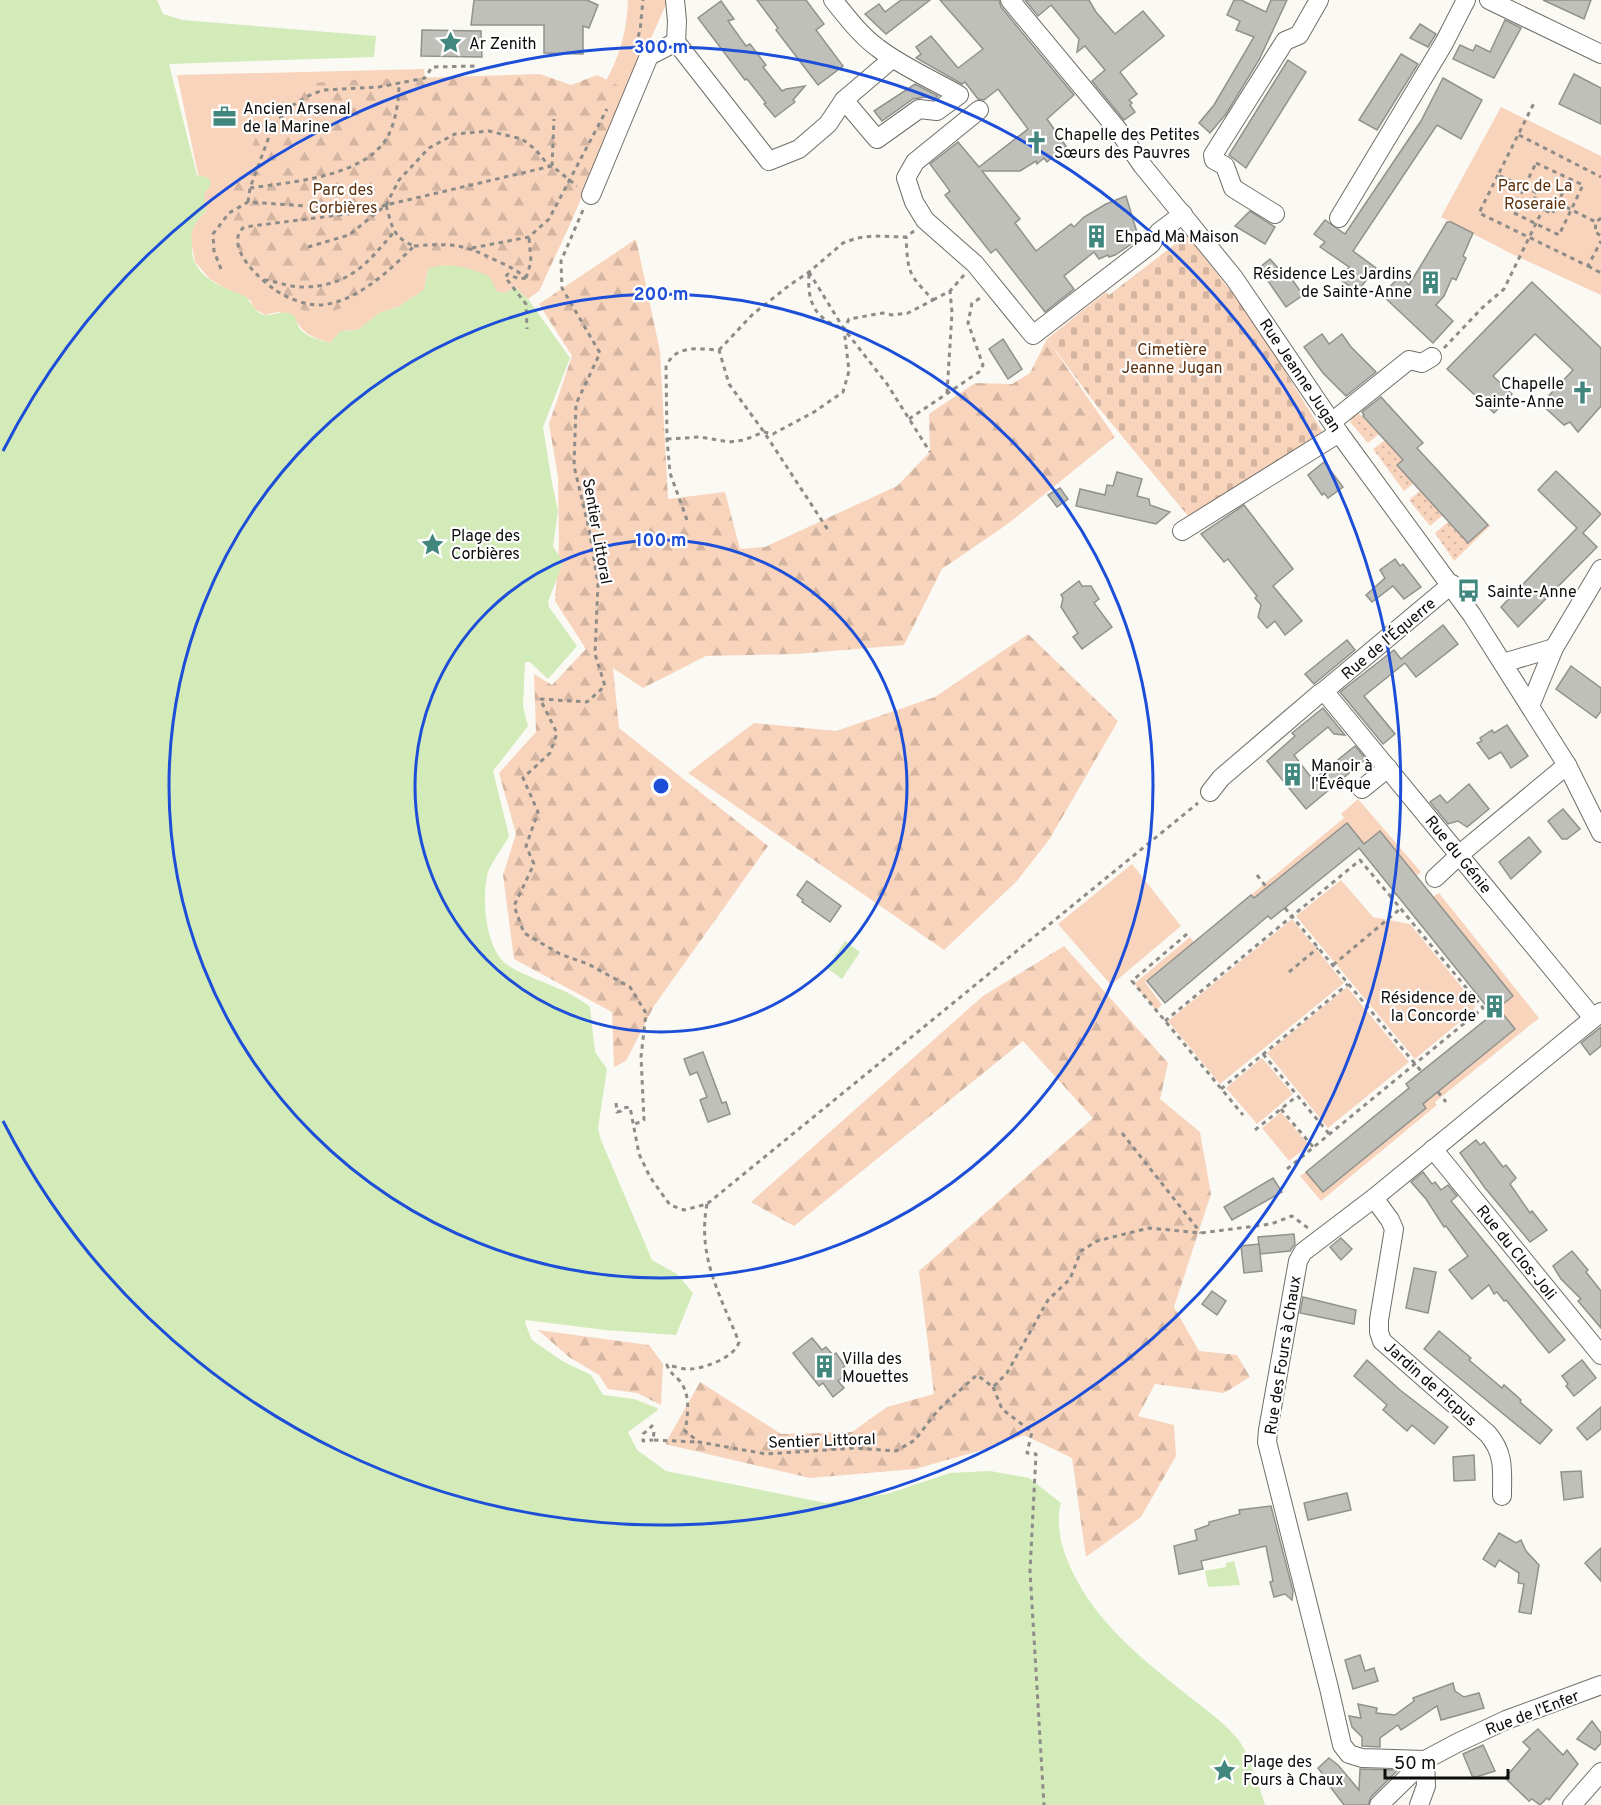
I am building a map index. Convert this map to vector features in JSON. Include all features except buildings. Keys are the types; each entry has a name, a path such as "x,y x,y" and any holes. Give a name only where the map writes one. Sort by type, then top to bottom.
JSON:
{"street":[{"path":"675,0 676,42 769,161 800,149 828,123 844,100 892,58"},
{"path":"833,0 852,24 876,47 959,95 937,111 919,109 877,139 844,100"},
{"name":"Rue Jeanne Jugan","path":"1010,0 1118,130 1142,165 1234,278 1336,427 1452,584 1567,765 1601,833"},
{"path":"1275,214 1233,188 1225,166 1214,160 1213,155 1285,41 1299,35 1319,0"},
{"path":"1339,218 1444,43 1466,0"},
{"path":"1489,0 1601,54"},
{"path":"591,195 649,56 676,42"},
{"path":"979,110 915,162 906,178 914,202 925,220 975,264 1033,335 1151,244 1159,232 1183,214"},
{"path":"1182,531 1336,427 1409,360 1422,363 1432,357"},
{"path":"1530,705 1554,648 1601,569"},
{"name":"Rue de l'Équerre","path":"1210,792 1221,778 1452,584"},
{"path":"1503,663 1554,648"},
{"name":"Rue du Génie","path":"1324,691 1597,1015"},
{"path":"1435,878 1567,765"},
{"path":"1362,789 1388,768"},
{"name":"Rue des Fours à Chaux","path":"1425,1760 1362,1758 1349,1754 1342,1745 1270,1456 1268,1430 1298,1261 1303,1252 1374,1198 1597,1015"},
{"name":"Rue du Clos-Joli","path":"1433,1149 1601,1355"},
{"name":"Jardin de Picpus","path":"1374,1198 1394,1229 1379,1320 1382,1341 1497,1444 1502,1457 1502,1496"},
{"name":"Rue de l'Enfer","path":"1379,1805 1425,1760 1506,1720 1601,1685"},
{"path":"1419,1805 1426,1786 1425,1760"},
{"path":"1572,1805 1601,1772"}],"path":[{"path":"633,51 640,31 643,0"},
{"path":"248,202 250,188 273,126 290,107 308,96 322,90 379,87 425,78 432,67 478,66"},
{"path":"250,188 306,180 339,171 368,158 388,136 399,100 399,82"},
{"path":"472,248 530,237 549,219 611,101"},
{"path":"1535,102 1479,213 1601,273"},
{"path":"551,167 554,119"},
{"path":"308,247 349,235 387,205 399,180 429,148 455,134 489,131 522,139 535,149 551,167 591,195"},
{"path":"1519,135 1601,177"},
{"path":"1536,162 1583,185 1571,209 1559,235 1512,213 1536,162"},
{"path":"414,246 378,281 334,302 321,305 307,304 276,291 252,271 240,250 238,237 244,227 358,212 551,167"},
{"path":"1498,175 1538,193"},
{"path":"1542,182 1563,192 1558,203 1552,214 1532,204 1542,182"},
{"name":"Sentier Littoral","path":"591,195 561,261 562,288 600,353 576,404 574,466 589,529 598,584 595,654 605,686 587,702 540,699 556,733 550,753 523,778 538,812 526,846 534,864 514,906 524,933 560,954 588,964 630,987 646,1013 641,1057 644,1120 633,1125"},
{"path":"221,270 214,251 213,234 229,213 248,202 350,209 358,212"},
{"path":"1558,203 1596,222"},
{"path":"387,205 394,232 403,242 414,246 452,244 472,248 516,269 526,278"},
{"path":"1432,357 1435,357 1482,308 1504,289 1543,209"},
{"path":"1601,218 1596,222 1595,232 1601,236"},
{"path":"687,520 670,473 666,368 670,358 678,352 690,349 719,350 753,314 843,243 856,238 873,236 906,237 921,227 925,220"},
{"path":"263,280 299,287 337,283 369,261 394,232"},
{"path":"526,278 531,262 530,237"},
{"path":"906,237 907,263 911,276 933,300"},
{"path":"1588,266 1601,241"},
{"path":"667,439 700,437 729,442 744,440 764,432 773,434 814,412 843,392 849,371 844,328 849,319 883,313 892,315 908,313 950,291 975,264"},
{"path":"809,272 844,328 887,384 930,452"},
{"path":"809,272 808,291 819,315 828,323 844,328"},
{"path":"526,278 519,279 508,274 505,277 526,304 527,329"},
{"path":"909,419 979,372 983,365 968,323 972,303 996,289"},
{"path":"947,393 952,313 950,291"},
{"path":"719,350 729,384 764,432 830,533"},
{"path":"616,1103 617,1112 630,1107 639,1154 650,1177 670,1205 684,1210 707,1204 1210,792"},
{"path":"1165,1021 1360,860 1483,1008 1287,1169"},
{"path":"1257,875 1268,888"},
{"path":"1391,897 1396,894"},
{"path":"1285,908 1421,1071"},
{"path":"1333,965 1400,909"},
{"path":"1405,914 1408,909"},
{"path":"1187,934 1132,981 1243,1115"},
{"path":"1289,972 1318,948"},
{"path":"1221,1089 1348,984"},
{"path":"1263,1054 1330,1135"},
{"path":"1438,1092 1446,1102"},
{"path":"1255,1130 1297,1096"},
{"path":"1281,1109 1314,1148"},
{"path":"1122,1133 1201,1233"},
{"path":"699,1442 685,1431 688,1416 687,1394 667,1365 691,1369 711,1363 733,1353 739,1342 706,1256 703,1225 707,1204"},
{"path":"1044,1805 1030,1571 1036,1454 1027,1453 1032,1432 1002,1409 993,1387 1007,1373 1048,1300 1070,1279 1081,1251 1097,1241 1149,1228 1201,1233 1271,1224 1292,1216 1322,1239"},
{"name":"Sentier Littoral","path":"699,1442 765,1455 855,1448 896,1451 915,1440 938,1410 977,1375 993,1387"},
{"path":"653,1425 643,1434 643,1441 699,1442"},
{"path":"653,1440 654,1432"}],"green space":[{"name":"Parc des Corbières","path":"628,0 668,0 539,291 528,299 515,287 506,293 497,292 428,269 424,290 398,307 379,313 358,330 341,331 330,343 308,334 300,327 293,315 278,312 265,315 253,308 251,301 242,295 234,294 210,279 195,262 190,235 199,217 206,212 177,75 424,69 425,78 400,78 602,87 621,45"},
{"name":"Parc des Corbières","path":"540,74 571,85 597,75 627,90 539,291 514,272 471,252 416,251 381,291 332,312 313,315 274,296 260,285 229,231 234,217 233,190 259,130 279,105 313,83"},
{"name":"Parc de La Roseraie","path":"1501,107 1601,156 1601,295 1512,254 1441,217"},
{"name":"Cimetière Jeanne Jugan","path":"1187,235 1252,318 1322,431 1319,437 1189,517 1097,406 1047,339 1106,292 1109,295"},
{"path":"636,239 660,351 668,499 725,492 740,549 765,547 897,486 930,452 929,414 975,383 1012,384 1030,373 1047,339 1115,437 1009,523 942,569 904,645 796,654 706,656 643,688 613,668 619,728 768,846 654,1006 626,1061 614,1067 612,1012 514,959 503,875 516,834 499,773 536,732 534,674 552,685 586,649 555,601 559,546 558,477 549,424 572,356 539,304"},
{"path":"1357,411 1379,434 1368,443 1350,422"},
{"path":"1385,440 1403,460 1397,465 1414,483 1404,491 1373,449"},
{"path":"1421,490 1443,515 1430,526 1409,500"},
{"path":"1449,521 1469,542 1488,525 1491,525 1454,561 1435,533"},
{"path":"1028,634 1118,721 1049,840 1016,882 944,950 688,773 754,723 836,731 935,697"},
{"path":"1358,799 1421,872 1416,876 1379,831 1364,844 1254,898 1251,895 1344,818 1341,814"},
{"path":"1132,864 1181,926 1111,985 1058,924"},
{"path":"1341,880 1373,917 1410,924 1474,1002 1473,1011 1415,1059 1296,916"},
{"path":"1439,893 1539,1018 1435,1102 1437,1105 1321,1201 1300,1176 1306,1172 1323,1192 1426,1108 1423,1104 1515,1029 1498,1008 1513,996 1437,903 1433,897"},
{"path":"1292,919 1344,983 1220,1084 1168,1021"},
{"path":"1190,937 1194,942 1145,982 1162,1005 1156,1010 1134,984"},
{"path":"1064,946 1168,1063 1160,1099 1200,1132 1211,1194 1174,1307 1199,1351 1237,1355 1250,1377 1224,1393 1155,1384 1138,1416 1174,1425 1176,1456 1141,1517 1086,1557 1072,1458 1024,1435 993,1447 915,1469 810,1478 665,1444 700,1382 781,1434 852,1432 887,1407 934,1394 919,1271 1093,1118 1023,1041 794,1226 751,1202 983,996"},
{"path":"1347,987 1409,1062 1328,1128 1267,1053"},
{"path":"1262,1058 1293,1094 1257,1124 1226,1088"},
{"path":"1281,1112 1309,1145 1289,1161 1262,1128"},
{"path":"538,1330 649,1345 663,1364 661,1405 637,1393 608,1389 599,1375 569,1357"}],"shaded area":[{"path":"0,0 157,0 163,14 182,20 376,36 374,57 169,64 197,175 209,178 211,185 204,194 206,212 192,230 192,254 195,263 210,280 245,296 258,312 265,315 283,312 291,314 303,332 330,343 341,331 358,330 379,313 398,307 424,290 428,269 443,266 467,268 490,277 497,292 506,293 515,287 528,299 570,358 543,427 558,511 553,546 563,562 548,602 549,607 577,646 548,679 530,662 525,662 523,706 528,726 493,771 509,836 488,872 485,911 490,937 501,959 509,966 529,976 571,994 590,1007 595,1052 607,1069 598,1128 601,1140 652,1260 677,1274 693,1293 676,1335 605,1330 526,1320 525,1323 532,1340 562,1361 591,1375 603,1395 634,1399 657,1408 658,1410 628,1432 637,1450 666,1471 826,1503 887,1494 950,1473 990,1471 1029,1478 1061,1503 1059,1530 1062,1544 1075,1578 1087,1597 1130,1647 1237,1738 1249,1760 1265,1805 0,1805"},
{"path":"845,941 860,952 842,979 827,968"},
{"path":"1234,1561 1240,1585 1208,1587 1205,1571 1226,1567 1226,1563"}],"place":[{"name":"Ar Zenith","path":"451,43"},
{"name":"Ancien Arsenal de la Marine","path":"225,117"},
{"name":"Chapelle des Petites Sœurs des Pauvres","path":"1036,143"},
{"name":"Ehpad Ma Maison","path":"1097,236"},
{"name":"Résidence Les Jardins de Sainte-Anne","path":"1430,282"},
{"name":"Chapelle Sainte-Anne","path":"1582,392"},
{"name":"Plage des Corbières","path":"433,544"},
{"name":"Sainte-Anne","path":"1469,591"},
{"name":"Manoir à l'Évêque","path":"1293,774"},
{"name":"Résidence de la Concorde","path":"1494,1006"},
{"name":"Villa des Mouettes","path":"824,1367"},
{"name":"Plage des Fours à Chaux","path":"1225,1770"}]}
